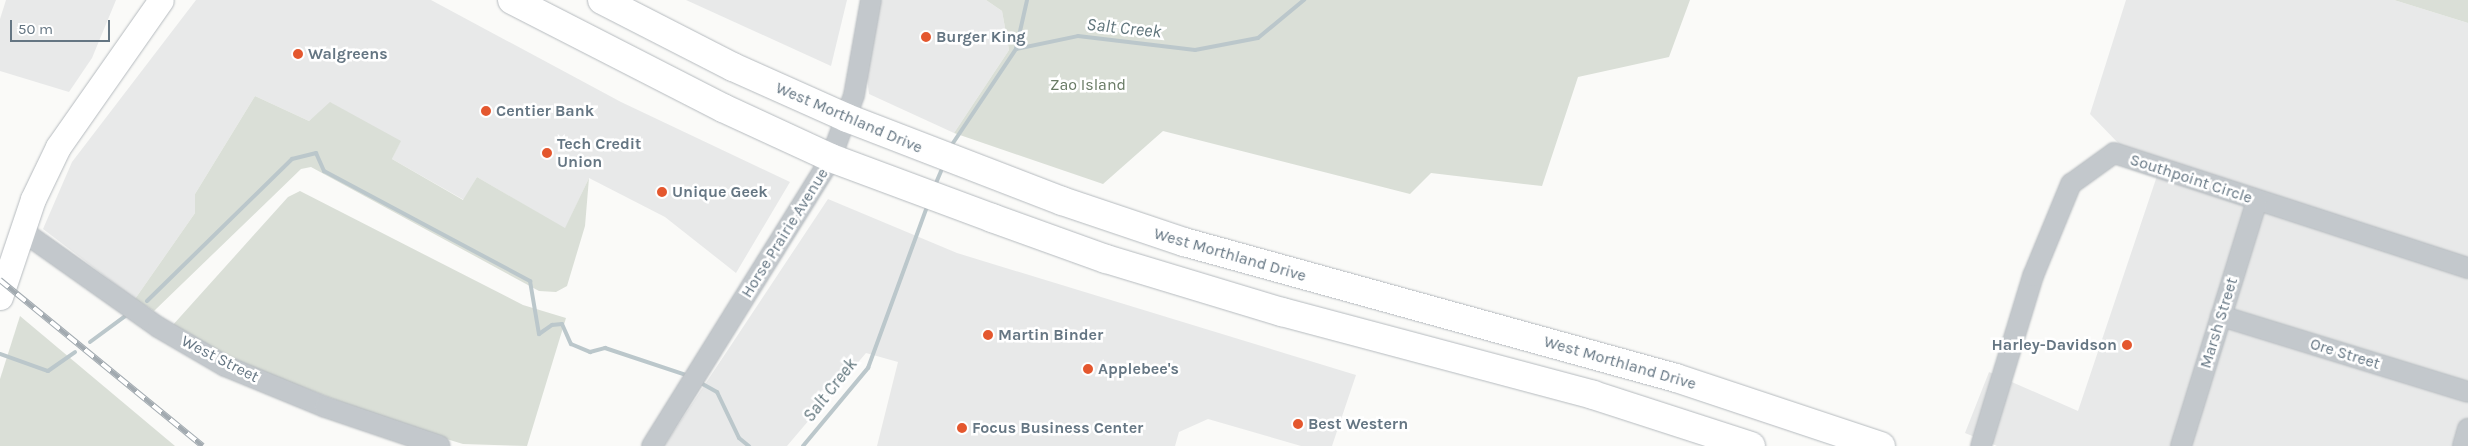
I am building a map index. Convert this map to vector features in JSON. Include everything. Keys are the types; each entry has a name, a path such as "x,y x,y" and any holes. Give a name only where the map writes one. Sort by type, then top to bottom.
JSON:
{"highway":[{"path":"512,0 723,108 832,158 1106,259 1282,312 1593,395 1751,446"},
{"name":"West Morthland Drive","path":"602,0 732,67 938,156 1184,242 1676,378 1881,446"}],"main road":[{"path":"0,297 22,230 58,147 161,0"}],"street":[{"name":"Horse Prairie Avenue","path":"652,446 832,158 847,118 871,0"},
{"name":"Southpoint Circle","path":"1981,446 2033,276 2071,184 2114,153 2468,268"},
{"name":"Marsh Street","path":"2186,443 2221,316 2256,200"},
{"name":"West Street","path":"22,230 158,327 225,366 325,407 440,446"},
{"name":"Ore Street","path":"2221,316 2468,392"},
{"path":"2463,446 2468,429"}],"shaded area":[{"path":"6,0 116,0 92,58 69,92 0,71 0,19"},
{"path":"196,0 431,0 621,102 790,182 736,273 665,217 589,178 565,229 477,177 464,200 392,159 400,142 331,103 309,121 255,96 195,194 195,213 135,299 43,229 72,162"},
{"path":"686,0 847,0 831,66"},
{"path":"881,0 986,0 1002,11 1009,50 954,133 869,94 867,78"},
{"path":"2126,0 2394,0 2468,23 2468,446 1997,446 1965,433 1989,372 2078,411 2162,161 2122,147 2090,114"},
{"path":"828,199 957,253 1356,375 1332,446 1301,446 1208,419 1179,432 1175,446 877,446 898,362 866,353 787,446 664,446"}],"green space":[{"name":"Zao Island","path":"986,0 1690,0 1669,57 1578,77 1542,186 1431,173 1410,194 1163,131 1103,184 954,133 1009,50 1002,11"},
{"path":"2394,0 2468,0 2468,23"},
{"path":"255,96 309,121 330,102 401,141 392,159 463,200 477,177 565,228 589,178 585,226 567,286 556,292 539,291 311,167 301,169 154,311 135,299 195,213 195,194"},
{"path":"300,191 523,305 566,318 527,446 463,444 407,427 224,357 172,326 288,197"},
{"path":"20,316 175,446 0,446 0,379"}],"waterway":[{"path":"1016,49 1027,0"},
{"name":"Salt Creek","path":"951,146 1016,49 1078,36 1195,50 1258,38 1304,0"},
{"path":"147,301 292,159 316,153 324,171 530,281 539,334 552,325 562,324 571,344 590,352 605,348 689,376"},
{"name":"Salt Creek","path":"936,183 941,171"},
{"name":"Salt Creek","path":"803,446 868,368 927,207"},
{"path":"90,342 128,314"},
{"path":"0,354 48,371 75,352"},
{"path":"699,382 717,392 739,438 749,446"}],"railway":[{"path":"0,280 203,446"}],"place":[{"name":"Burger King","path":"926,37"},
{"name":"Walgreens","path":"298,54"},
{"name":"Centier Bank","path":"486,111"},
{"name":"Tech Credit Union","path":"547,153"},
{"name":"Unique Geek","path":"662,192"},
{"name":"Martin Binder","path":"988,335"},
{"name":"Harley-Davidson","path":"2127,345"},
{"name":"Applebee's","path":"1088,369"},
{"name":"Best Western","path":"1298,424"},
{"name":"Focus Business Center","path":"962,428"}]}
